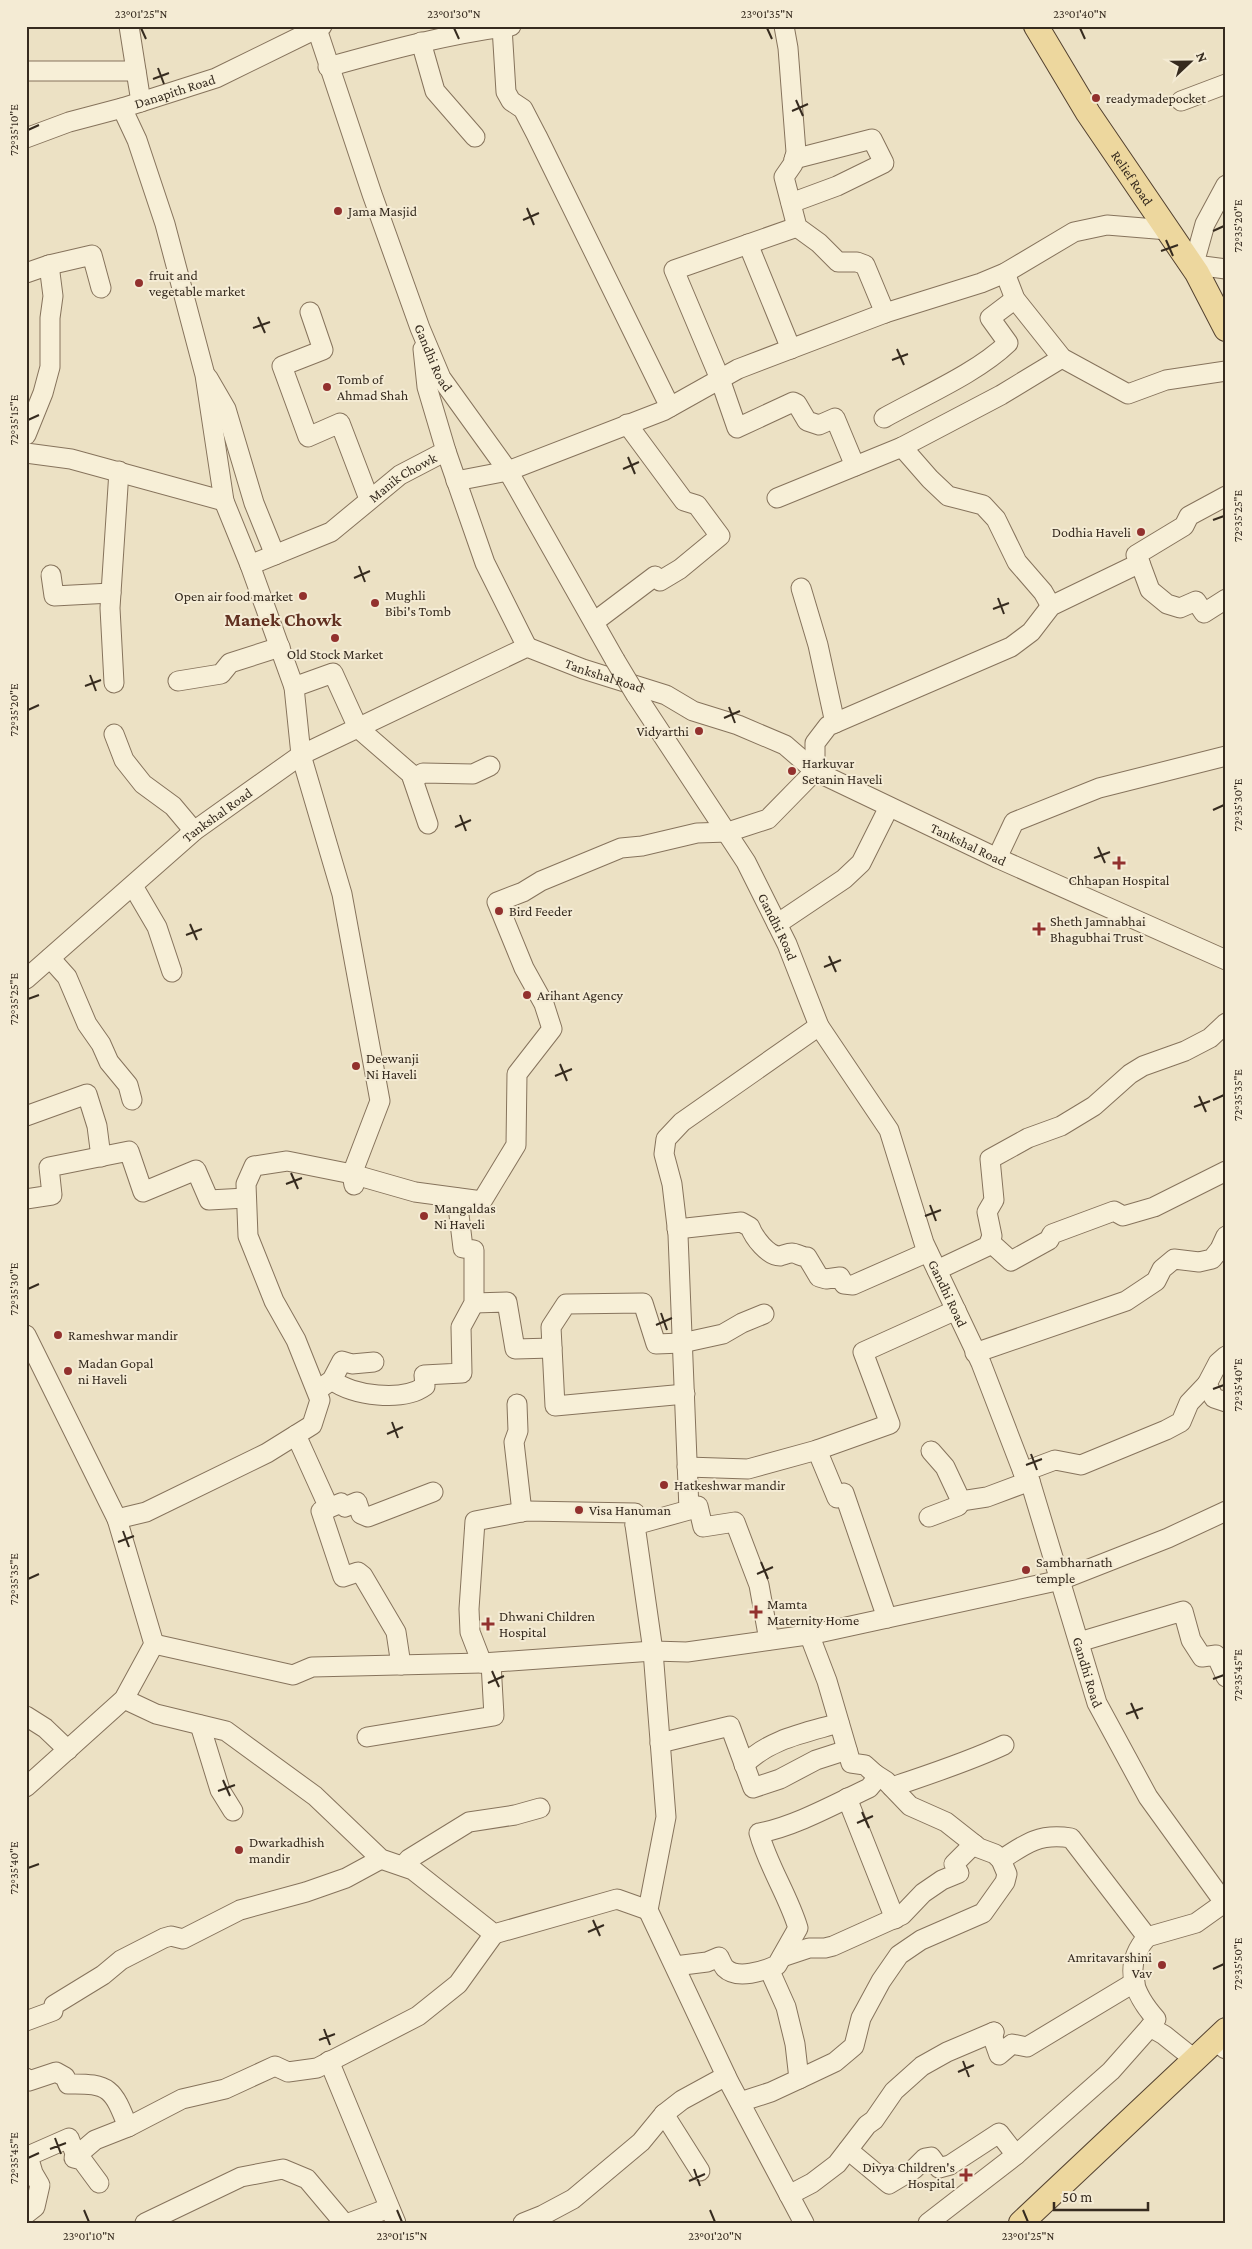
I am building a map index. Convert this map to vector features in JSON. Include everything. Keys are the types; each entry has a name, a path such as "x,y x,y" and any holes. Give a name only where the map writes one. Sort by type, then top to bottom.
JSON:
{"main road":[{"name":"Relief Road","path":"1036,26 1088,113 1195,270 1226,330"},
{"path":"1021,2223 1194,2059 1225,2044"},
{"path":"1044,2223 1225,2044"}],"street":[{"path":"130,26 141,102"},
{"path":"784,26 788,48 796,152 784,177 797,227 819,243 838,262 857,262 864,265 885,313"},
{"name":"Gandhi Road","path":"318,27 328,67 420,328 441,378 508,471 614,660 746,862 777,924 819,1026 889,1130 928,1252 981,1363 1027,1477 1061,1580 1097,1703 1148,1798 1225,1904"},
{"name":"Danapith Road","path":"26,138 69,122 122,108 216,78 318,27"},
{"path":"328,67 420,42 476,30 506,27 506,92 511,101 523,109 670,407"},
{"path":"420,42 435,91 475,138"},
{"path":"26,71 136,71"},
{"path":"1181,101 1226,84"},
{"path":"122,108 137,140 164,224 205,375 224,501 250,565 294,687 301,755 342,894 380,1100 353,1181"},
{"path":"791,203 837,186 884,163 872,138 794,159"},
{"path":"1195,270 1205,224 1226,185"},
{"path":"456,481 508,471 670,407 738,369 885,313 981,283 1006,273 1074,232 1107,225 1168,230"},
{"path":"797,227 674,270 720,379 737,428 793,402 797,404 806,421 819,425 836,418 855,466"},
{"path":"748,244 791,349"},
{"path":"26,273 49,265 92,255 101,288"},
{"path":"27,434 43,393 50,367 50,318 53,296 49,265"},
{"path":"1195,270 1203,266 1226,269"},
{"path":"1006,273 1015,299 1062,358 1128,394 1166,380 1226,371"},
{"path":"884,418 974,369 1008,343 990,318 1015,299"},
{"path":"310,312 323,350 282,366 308,437 340,424 369,499"},
{"name":"Manik Chowk","path":"250,565 331,532 400,475 446,451 427,387 420,328"},
{"path":"777,498 902,448 1001,395 1062,358"},
{"path":"205,375 217,390 226,409 254,503 275,555"},
{"path":"594,622 655,576 660,581 680,569 720,536 697,505 684,500 627,424"},
{"path":"902,448 948,496 983,505 996,519 1017,562 1043,592 1051,606"},
{"path":"446,451 484,563 527,647"},
{"path":"26,452 71,459 224,501"},
{"path":"114,683 111,593 119,471"},
{"path":"1226,496 1189,516 1184,526 1136,554 1150,590 1167,604 1180,608 1196,601 1204,613 1226,599"},
{"path":"117,1519 154,1508 267,1453 312,1425 320,1400 296,1340 274,1301 248,1236 246,1184 254,1166 287,1161 353,1181 482,1201 516,1145 517,1074 552,1029 544,1004 524,968 497,902 523,892 540,881 621,848 642,846 697,833 728,832 768,819 814,771 815,742 823,731 835,723 1011,647 1031,632 1051,606 1140,563"},
{"path":"51,575 54,596 111,593"},
{"path":"801,588 818,645 835,723"},
{"path":"178,681 221,674 230,664 280,647"},
{"name":"Tankshal Road","path":"26,979 194,832 301,755 527,647 583,669 666,695 693,711 738,725 785,745 814,771 997,858 1226,960"},
{"path":"294,687 333,673 358,728 411,774 428,824"},
{"path":"114,734 124,760 143,784 173,806 194,832"},
{"path":"997,858 1014,822 1099,788 1226,756"},
{"path":"413,780 423,773 473,774 490,766"},
{"path":"777,924 844,879 861,863 889,806"},
{"path":"133,886 157,927 172,972"},
{"path":"50,958 66,977 87,1024 101,1044 109,1062 128,1085 132,1100"},
{"path":"937,1270 988,1246 990,1242 992,1236 988,1212 994,1200 990,1159 1028,1138 1061,1126 1094,1106 1130,1074 1143,1066 1186,1051 1210,1038 1226,1023"},
{"path":"635,1525 689,1510 677,1229 672,1184 664,1154 666,1139 682,1122 819,1026"},
{"path":"26,1116 87,1094 97,1126 101,1157"},
{"path":"26,1199 52,1195 49,1167 129,1151 143,1192 196,1170 209,1200 246,1198"},
{"path":"990,1242 1011,1261 1050,1240 1052,1234 1114,1211 1123,1216 1154,1207 1226,1171"},
{"path":"332,1380 341,1387 362,1394 389,1395 417,1392 424,1386 424,1375 462,1373 460,1327 474,1303 474,1250 463,1248 457,1198"},
{"path":"677,1229 741,1222 750,1227 753,1236 759,1244 766,1247 773,1254 792,1253 807,1257 819,1277 826,1279 840,1276 844,1284 853,1285 928,1252"},
{"path":"975,1353 1126,1301 1156,1281 1162,1269 1174,1259 1199,1262 1212,1259 1220,1249 1226,1236"},
{"path":"474,1303 507,1302 515,1349 552,1348"},
{"path":"685,1394 555,1406 551,1327 566,1304 643,1303 656,1344 682,1343 722,1334 764,1314"},
{"path":"687,1467 748,1469 817,1450 890,1424 863,1352 956,1310"},
{"path":"26,1335 117,1519 154,1644 124,1699 26,1787"},
{"path":"960,1501 987,1497 1027,1477 1055,1460 1081,1465 1181,1422 1189,1403 1208,1384 1218,1362 1226,1356"},
{"path":"316,1391 332,1380 342,1361 352,1364 374,1362"},
{"path":"1208,1384 1214,1398 1226,1402"},
{"path":"517,1404 518,1431 514,1442 522,1512"},
{"path":"296,1435 329,1508"},
{"path":"817,1450 836,1498 844,1493 887,1618"},
{"path":"931,1452 945,1467 960,1501"},
{"path":"402,1665 396,1632 363,1576 358,1572 343,1577 321,1511 341,1503 345,1507 357,1502 361,1514 368,1517 433,1492"},
{"path":"929,1517 958,1506 960,1501"},
{"path":"689,1507 698,1506 703,1528 735,1522 759,1584 769,1640"},
{"path":"154,1644 293,1675 312,1667 486,1663 653,1651 687,1652 809,1634 1061,1580 1168,1538 1226,1511"},
{"path":"367,1737 494,1716 486,1663 470,1632 469,1609 475,1521 522,1512 635,1513 635,1525 653,1651 666,1817 648,1910 726,2076 804,2223"},
{"path":"1079,1642 1184,1611 1191,1640 1202,1657 1216,1655 1226,1677"},
{"path":"740,2102 771,2092 835,2062 854,2046 861,2018 881,1981 899,1954 921,1940 982,1914 1005,1882 1007,1874 1001,1860 995,1854 974,1844 946,1822 910,1806 892,1787 865,1765 851,1763 827,1681 809,1634"},
{"path":"124,1699 156,1714 226,1731 256,1751 315,1796 381,1859 413,1870 494,1934"},
{"path":"26,1716 45,1728 68,1750"},
{"path":"744,1765 753,1756 772,1744 839,1723"},
{"path":"200,1725 220,1790 232,1811"},
{"path":"660,1743 730,1726 752,1788 780,1779 816,1760 846,1750"},
{"path":"892,1787 968,1761 1004,1745"},
{"path":"799,2079 795,2044 775,1963 798,1928 788,1898 764,1849 760,1833 770,1831 869,1788 874,1782 875,1774"},
{"path":"847,1798 895,1919"},
{"path":"403,1866 420,1851 468,1822 515,1815 540,1808"},
{"path":"1001,1860 1024,1844 1052,1835 1071,1838 1147,1937"},
{"path":"675,1966 707,1962 719,1957 725,1968 734,1974 775,1963 809,1948 833,1946 895,1919 908,1911 923,1893 942,1880 960,1873 954,1864 974,1844"},
{"path":"26,2021 53,2011 54,2005 64,1997 103,1975 137,1951 164,1938 170,1936 183,1939 245,1908 306,1892 346,1878 381,1859"},
{"path":"76,2156 95,2140 182,2099 225,2089 275,2066 288,2072 317,2068 418,2016 458,1984 494,1934 617,1899 648,1910"},
{"path":"928,2223 1016,2155 1111,2071 1150,2027 1156,2019 1142,2002 1135,1982 1133,1962 1135,1954 1147,1937 1196,1923 1225,1904"},
{"path":"789,2195 818,2179 837,2164 867,2125 874,2120 894,2091 927,2062 994,2032 993,2038 999,2054 1012,2044 1027,2047 1135,1982"},
{"path":"1150,2027 1164,2035 1194,2059"},
{"path":"329,2061 392,2215 349,2223"},
{"path":"26,2078 30,2081 56,2072 65,2077 68,2084 97,2084 105,2087 121,2109 128,2126"},
{"path":"523,2223 573,2199 641,2142 664,2114 682,2100 726,2076"},
{"path":"664,2114 700,2171"},
{"path":"848,2150 889,2184 914,2169 925,2158 931,2157 939,2168 950,2165 1000,2133 1016,2155"},
{"path":"26,2214 35,2208 40,2184 28,2156 69,2138 76,2156 74,2158 82,2160 98,2183"},
{"path":"145,2223 241,2177 282,2169 307,2179 344,2223"}],"place":[{"name":"readymadepocket","path":"1096,98"},
{"name":"Jama Masjid","path":"338,211"},
{"name":"fruit and vegetable market","path":"139,283"},
{"name":"Tomb of Ahmad Shah","path":"327,387"},
{"name":"Dodhia Haveli","path":"1141,532"},
{"name":"Open air food market","path":"303,596"},
{"name":"Mughli Bibi's Tomb","path":"375,603"},
{"name":"Old Stock Market","path":"335,638"},
{"name":"Vidyarthi","path":"699,731"},
{"name":"Harkuvar Setanin Haveli","path":"792,771"},
{"name":"Chhapan Hospital","path":"1119,863"},
{"name":"Bird Feeder","path":"499,911"},
{"name":"Sheth Jamnabhai Bhagubhai Trust","path":"1039,929"},
{"name":"Arihant Agency","path":"527,995"},
{"name":"Deewanji Ni Haveli","path":"356,1066"},
{"name":"Mangaldas Ni Haveli","path":"424,1216"},
{"name":"Rameshwar mandir","path":"58,1335"},
{"name":"Madan Gopal ni Haveli","path":"68,1371"},
{"name":"Hatkeshwar mandir","path":"664,1485"},
{"name":"Visa Hanuman","path":"579,1510"},
{"name":"Sambharnath temple","path":"1026,1570"},
{"name":"Mamta Maternity Home","path":"756,1612"},
{"name":"Dhwani Children Hospital","path":"488,1624"},
{"name":"Dwarkadhish mandir","path":"239,1850"},
{"name":"Amritavarshini Vav","path":"1162,1965"},
{"name":"Divya Children's Hospital","path":"966,2175"}],"district":[{"name":"Manek Chowk","path":"283,619"}]}
